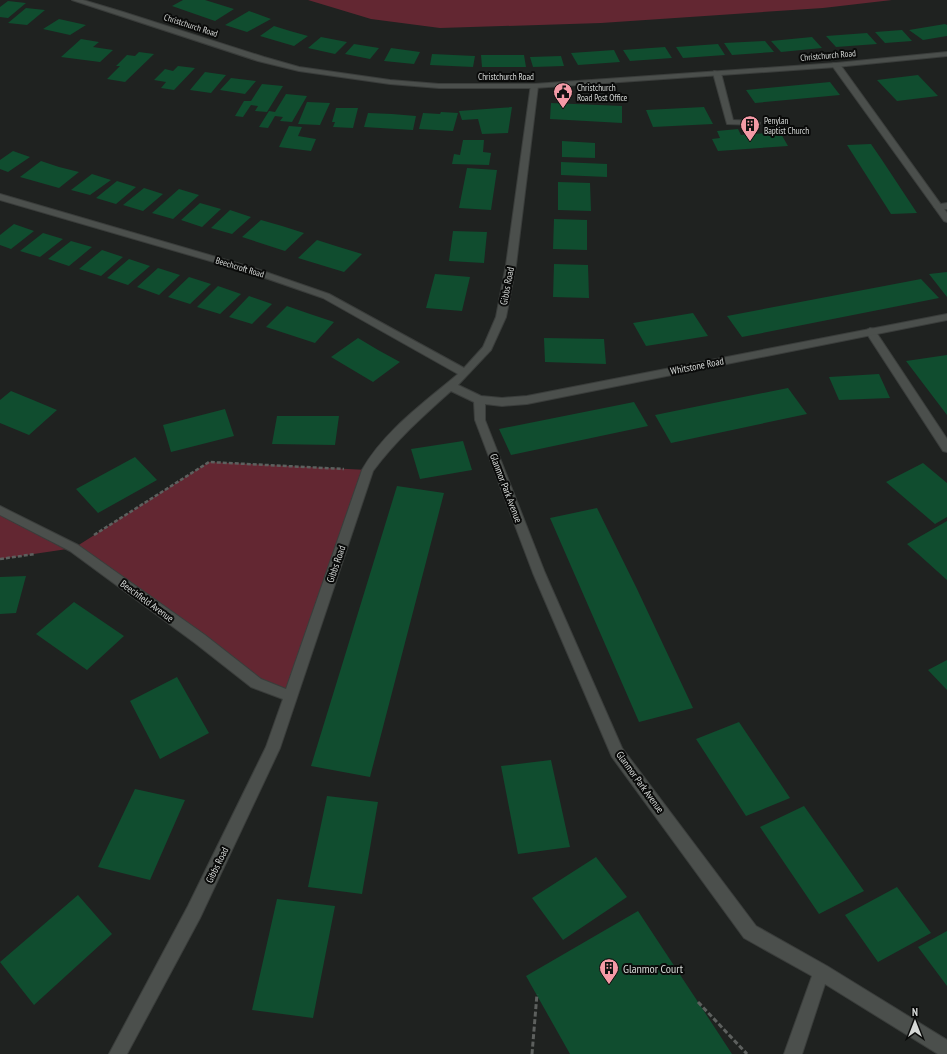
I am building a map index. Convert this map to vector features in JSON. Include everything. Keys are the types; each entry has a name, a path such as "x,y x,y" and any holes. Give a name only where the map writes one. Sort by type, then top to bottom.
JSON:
{"street":[{"name":"Christchurch Road","path":"75,0 121,13 261,59 299,69 360,78 432,85 534,86 836,65 947,54"},
{"path":"836,65 947,219"},
{"path":"717,73 730,122 756,123"},
{"name":"Gibbs Road","path":"118,1054 194,912 273,748 368,470 384,448 465,373 487,348 501,317 511,264 534,86"},
{"name":"Beechcroft Road","path":"0,197 251,270 326,296 465,373"},
{"path":"938,207 947,206"},
{"name":"Whitstone Road","path":"450,386 479,400 502,402 527,400 947,317"},
{"path":"870,331 947,448"},
{"name":"Glanmor Park Avenue","path":"479,400 480,420 539,573 617,752 750,932 820,972 947,1050"},
{"name":"Beechfield Avenue","path":"0,510 74,548 200,639 256,683 290,696"},
{"path":"793,1054 820,972"}],"path":[{"path":"74,548 209,462 368,470"},
{"path":"532,1054 537,994"},
{"path":"698,1002 747,1054"}],"shaded area":[{"path":"308,0 892,0 823,8 601,23 440,28 371,19"},
{"path":"209,462 368,470 290,696 256,683 74,548"},
{"path":"0,510 74,548 0,559"}],"building":[{"path":"183,0 205,0 234,9 215,21 172,6"},
{"path":"8,1 26,3 8,18 0,17 0,7"},
{"path":"26,8 45,10 27,25 8,23"},
{"path":"249,11 271,19 247,32 225,25"},
{"path":"59,19 86,25 70,35 43,29"},
{"path":"945,24 947,25 947,36 923,40 909,30"},
{"path":"274,26 308,36 294,46 260,36"},
{"path":"902,30 912,41 885,43 875,32"},
{"path":"867,33 877,44 836,47 826,36"},
{"path":"321,37 347,42 335,54 308,48"},
{"path":"812,37 822,48 781,52 771,41"},
{"path":"81,39 99,42 93,47 113,50 100,62 61,57"},
{"path":"765,41 774,52 732,55 724,43"},
{"path":"354,44 379,48 370,59 345,54"},
{"path":"718,44 725,55 683,58 676,47"},
{"path":"665,47 672,58 630,61 623,50"},
{"path":"391,48 420,52 414,64 384,61"},
{"path":"614,50 620,62 578,65 571,53"},
{"path":"139,52 154,54 125,82 107,79 120,66 116,66 127,55 135,56"},
{"path":"432,54 475,56 473,67 430,65"},
{"path":"481,55 524,55 526,67 482,67"},
{"path":"561,56 564,66 533,67 530,57"},
{"path":"178,66 195,68 174,90 161,88 166,82 154,80 165,69 173,71"},
{"path":"205,72 226,75 211,93 190,90"},
{"path":"918,75 938,96 897,101 877,80"},
{"path":"231,78 256,81 245,94 220,90"},
{"path":"830,82 840,95 755,103 746,90"},
{"path":"262,84 283,86 267,112 255,111 258,106 251,105 243,117 235,116 244,101 251,101"},
{"path":"286,94 307,96 292,122 280,121 283,117 275,116 268,128 259,127 269,111 275,112"},
{"path":"307,102 330,103 320,125 298,124"},
{"path":"551,103 622,106 622,123 550,119"},
{"path":"512,107 508,133 482,134 478,119 462,120 459,111"},
{"path":"704,107 713,124 653,127 646,110"},
{"path":"336,108 358,108 353,128 333,127 335,122 332,122"},
{"path":"441,112 458,113 453,131 419,129 423,113 440,114"},
{"path":"368,113 416,116 413,130 364,127"},
{"path":"289,126 302,127 298,136 316,139 311,151 279,147"},
{"name":"Penylan Baptist Church","path":"738,129 741,135 780,132 788,146 718,151 712,139 720,138 717,131"},
{"path":"463,140 484,140 483,152 491,153 489,165 452,164 454,154 460,155"},
{"path":"562,141 595,143 595,158 562,157"},
{"path":"871,144 917,213 891,214 847,145"},
{"path":"13,151 30,157 8,172 0,169 0,160"},
{"path":"41,161 79,172 59,188 20,177"},
{"path":"561,162 607,164 607,177 561,175"},
{"path":"467,168 497,170 491,210 459,208"},
{"path":"92,174 111,180 90,195 71,190"},
{"path":"117,181 136,187 116,204 96,198"},
{"path":"558,182 590,183 591,211 558,210"},
{"path":"144,188 163,194 143,211 123,205"},
{"path":"179,189 199,195 173,219 152,213"},
{"path":"200,203 221,209 202,227 181,220"},
{"path":"230,210 251,217 232,234 211,228"},
{"path":"554,219 587,220 587,250 553,249"},
{"path":"261,220 304,233 285,251 242,237"},
{"path":"14,224 34,231 11,249 0,245 0,235"},
{"path":"453,231 487,232 484,263 449,261"},
{"path":"43,233 63,239 40,257 20,251"},
{"path":"317,240 362,254 344,272 298,258"},
{"path":"71,241 92,247 69,266 48,259"},
{"path":"102,250 123,257 101,276 79,269"},
{"path":"129,259 150,266 128,285 107,278"},
{"path":"554,264 588,265 589,298 553,297"},
{"path":"158,268 180,275 159,295 137,287"},
{"path":"947,272 947,297 929,274"},
{"path":"435,274 470,277 462,311 426,308"},
{"path":"189,277 211,284 190,304 168,297"},
{"path":"921,279 939,298 742,337 727,316"},
{"path":"218,286 241,294 220,314 197,307"},
{"path":"249,296 272,304 252,324 229,317"},
{"path":"287,306 334,322 315,343 266,327"},
{"path":"693,313 708,336 646,346 633,323"},
{"path":"358,338 400,362 373,382 331,357"},
{"path":"544,338 604,339 606,364 545,362"},
{"path":"947,355 947,415 906,361"},
{"path":"879,374 890,398 839,400 829,377"},
{"path":"788,388 807,414 671,443 655,415"},
{"path":"11,391 57,410 29,435 0,423 0,400"},
{"path":"634,402 648,426 511,455 499,429"},
{"path":"225,409 234,436 171,452 163,425"},
{"path":"277,416 339,416 335,445 272,444"},
{"path":"463,441 472,470 420,479 411,449"},
{"path":"135,457 157,480 98,513 76,489"},
{"path":"923,463 947,483 947,517 935,524 886,482"},
{"path":"397,486 444,493 370,777 311,766"},
{"path":"597,508 693,708 639,722 550,518"},
{"path":"947,521 947,580 907,544"},
{"path":"26,576 16,613 0,614 0,577"},
{"path":"74,602 124,636 87,670 36,634"},
{"path":"947,660 947,690 928,670"},
{"path":"177,677 209,733 160,759 130,701"},
{"path":"739,722 790,798 746,816 696,739"},
{"path":"551,760 570,847 518,854 501,766"},
{"path":"135,789 185,800 150,880 98,867"},
{"path":"327,796 378,802 362,894 308,887"},
{"path":"804,806 864,891 819,914 760,827"},
{"path":"596,857 627,897 563,940 532,898"},
{"path":"897,887 931,933 878,962 845,915"},
{"path":"78,895 112,934 34,1005 0,962"},
{"path":"277,899 335,906 313,1018 252,1010"},
{"name":"Glanmor Court","path":"638,911 732,1054 570,1054 526,976"},
{"path":"947,931 947,986 918,947"}],"place":[{"name":"Christchurch Road Post Office","path":"563,109"},
{"name":"Penylan Baptist Church","path":"750,142"},
{"name":"Glanmor Court","path":"609,985"}]}
